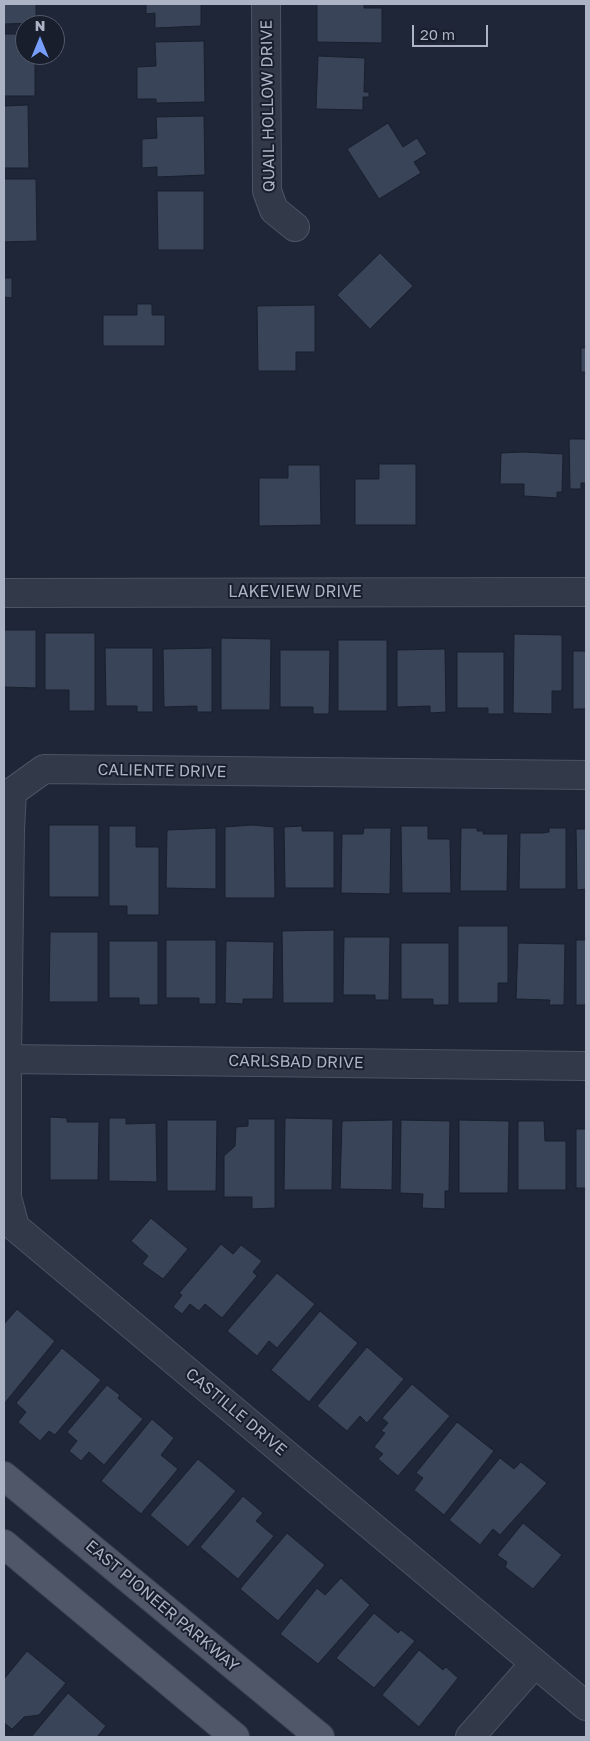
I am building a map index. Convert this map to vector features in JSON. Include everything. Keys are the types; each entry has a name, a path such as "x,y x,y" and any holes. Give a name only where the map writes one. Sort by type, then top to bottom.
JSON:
{"main road":[{"name":"EAST PIONEER PARKWAY","path":"4,1476 320,1737"},
{"path":"4,1544 235,1737"}],"street":[{"name":"QUAIL HOLLOW DRIVE","path":"266,4 267,191 274,210 295,228"},
{"name":"LAKEVIEW DRIVE","path":"4,592 586,592"},
{"name":"CALIENTE DRIVE","path":"7,1059 12,792 44,769 586,775"},
{"name":"CARLSBAD DRIVE","path":"7,1059 586,1066"},
{"name":"CASTILLE DRIVE","path":"7,1059 7,1197 15,1227 586,1706"},
{"path":"470,1737 535,1663"}],"building":[{"path":"4,4 36,4 36,15 15,15 15,24 4,24"},
{"path":"146,4 201,4 201,26 155,28 155,13 146,14"},
{"path":"317,4 364,4 364,8 382,8 382,43 317,42"},
{"path":"4,34 15,34 15,65 35,65 35,96 4,96"},
{"path":"204,41 205,102 156,103 156,99 137,99 137,67 156,66 155,42"},
{"path":"318,56 365,58 364,92 369,92 369,97 363,97 363,110 316,109"},
{"path":"28,105 29,168 4,168 4,106"},
{"path":"204,116 205,175 157,177 157,167 142,168 142,139 157,138 156,117"},
{"path":"388,123 403,147 417,138 427,154 414,162 421,173 379,199 347,149"},
{"path":"4,179 36,179 37,241 4,242"},
{"path":"157,191 204,191 204,250 158,250"},
{"path":"380,253 413,286 370,329 337,295"},
{"path":"4,278 12,278 12,298 4,297"},
{"path":"137,304 152,304 152,315 165,315 165,346 103,346 103,315 137,315"},
{"path":"315,305 315,352 296,352 296,371 258,371 257,306"},
{"path":"581,348 586,348 586,372 581,372"},
{"path":"569,439 586,439 586,483 581,483 581,489 570,489"},
{"path":"501,453 563,454 562,492 557,492 557,498 524,496 524,484 500,484"},
{"path":"379,464 416,464 416,525 355,525 355,479 379,479"},
{"path":"288,465 320,465 321,525 259,526 259,478 288,478"},
{"path":"4,630 36,630 36,688 4,687"},
{"path":"45,633 95,633 95,711 69,711 69,690 45,690"},
{"path":"514,634 562,635 562,691 552,691 552,714 513,713"},
{"path":"221,638 271,639 270,710 221,710"},
{"path":"338,640 387,640 387,711 338,711"},
{"path":"105,648 153,648 153,712 137,712 137,706 106,706"},
{"path":"212,648 212,712 197,712 197,706 164,707 163,649"},
{"path":"445,649 446,712 430,713 430,706 397,707 397,650"},
{"path":"280,650 330,650 329,714 313,714 313,707 280,707"},
{"path":"573,651 586,651 586,709 573,709"},
{"path":"457,652 504,652 504,714 488,714 488,708 457,708"},
{"path":"49,825 99,825 99,897 49,897"},
{"path":"252,825 274,827 275,898 225,898 225,827"},
{"path":"109,826 136,826 136,847 159,847 159,915 127,915 127,906 109,906"},
{"path":"302,826 302,831 334,831 334,888 285,888 284,827"},
{"path":"401,826 428,826 428,839 450,839 451,893 402,893"},
{"path":"216,828 216,889 166,888 167,830"},
{"path":"364,828 391,828 390,894 341,893 342,834 363,834"},
{"path":"461,828 477,828 477,831 483,831 483,834 508,834 507,891 460,891"},
{"path":"549,828 566,828 566,889 519,889 520,833 549,832"},
{"path":"576,829 586,829 586,889 577,890"},
{"path":"458,926 508,926 508,983 498,983 498,1003 458,1003"},
{"path":"334,930 334,1003 283,1003 282,931"},
{"path":"50,932 98,932 98,1002 49,1002"},
{"path":"344,937 390,937 389,1000 375,1000 375,995 343,995"},
{"path":"166,940 216,940 216,1004 199,1004 199,998 166,998"},
{"path":"576,940 586,940 586,1005 576,1005"},
{"path":"109,941 158,941 158,1005 139,1005 139,998 109,998"},
{"path":"226,941 274,942 273,999 243,999 243,1004 225,1003"},
{"path":"401,943 449,943 449,1005 433,1005 433,999 401,999"},
{"path":"518,943 565,944 564,1005 549,1005 550,1000 516,999"},
{"path":"50,1117 67,1118 67,1122 99,1122 98,1180 50,1180"},
{"path":"109,1118 126,1118 126,1124 156,1123 157,1182 109,1181"},
{"path":"285,1118 333,1119 332,1190 284,1190"},
{"path":"248,1119 275,1119 275,1208 252,1209 252,1197 224,1197 224,1156 235,1146 236,1127 248,1126"},
{"path":"167,1120 217,1120 216,1191 167,1191"},
{"path":"393,1120 392,1190 340,1189 342,1121"},
{"path":"401,1120 450,1121 449,1191 445,1191 445,1209 422,1208 423,1194 400,1193"},
{"path":"459,1120 509,1121 508,1193 459,1193"},
{"path":"518,1121 544,1121 545,1141 566,1141 566,1190 518,1190"},
{"path":"576,1129 586,1129 586,1188 576,1188"},
{"path":"151,1218 188,1249 163,1279 142,1264 148,1256 131,1241"},
{"path":"221,1244 233,1254 241,1245 262,1261 253,1272 257,1276 222,1318 205,1304 199,1311 190,1304 182,1314 173,1307 182,1295 179,1293"},
{"path":"277,1273 315,1304 277,1348 269,1341 257,1356 227,1331"},
{"path":"17,1309 55,1341 4,1404 4,1324"},
{"path":"320,1311 358,1343 309,1402 271,1370"},
{"path":"367,1347 404,1379 367,1423 360,1416 347,1431 317,1406"},
{"path":"62,1348 101,1380 55,1435 49,1431 40,1441 18,1422 26,1412 16,1403"},
{"path":"412,1384 450,1416 398,1476 378,1459 383,1454 374,1447 385,1433 381,1431 388,1423 382,1418"},
{"path":"107,1385 120,1395 118,1398 143,1419 104,1465 89,1452 81,1461 69,1451 77,1441 67,1432"},
{"path":"152,1419 174,1438 161,1455 178,1469 141,1514 101,1481"},
{"path":"457,1422 494,1451 444,1515 414,1490 423,1478 416,1473"},
{"path":"500,1458 514,1469 521,1462 547,1483 500,1535 493,1529 480,1545 449,1520"},
{"path":"198,1459 236,1491 188,1547 150,1515"},
{"path":"243,1496 263,1513 256,1521 274,1536 238,1579 200,1547"},
{"path":"523,1523 562,1555 533,1589 505,1567 507,1562 497,1555"},
{"path":"287,1533 325,1565 278,1621 240,1589"},
{"path":"341,1578 370,1605 318,1664 280,1634 317,1588 325,1595"},
{"path":"374,1613 398,1633 401,1630 415,1641 374,1688 336,1658"},
{"path":"419,1650 443,1670 446,1667 458,1678 419,1727 382,1695"},
{"path":"27,1651 66,1683 39,1715 24,1717 12,1729 4,1723 4,1679"},
{"path":"68,1693 106,1726 97,1737 31,1737"}]}
